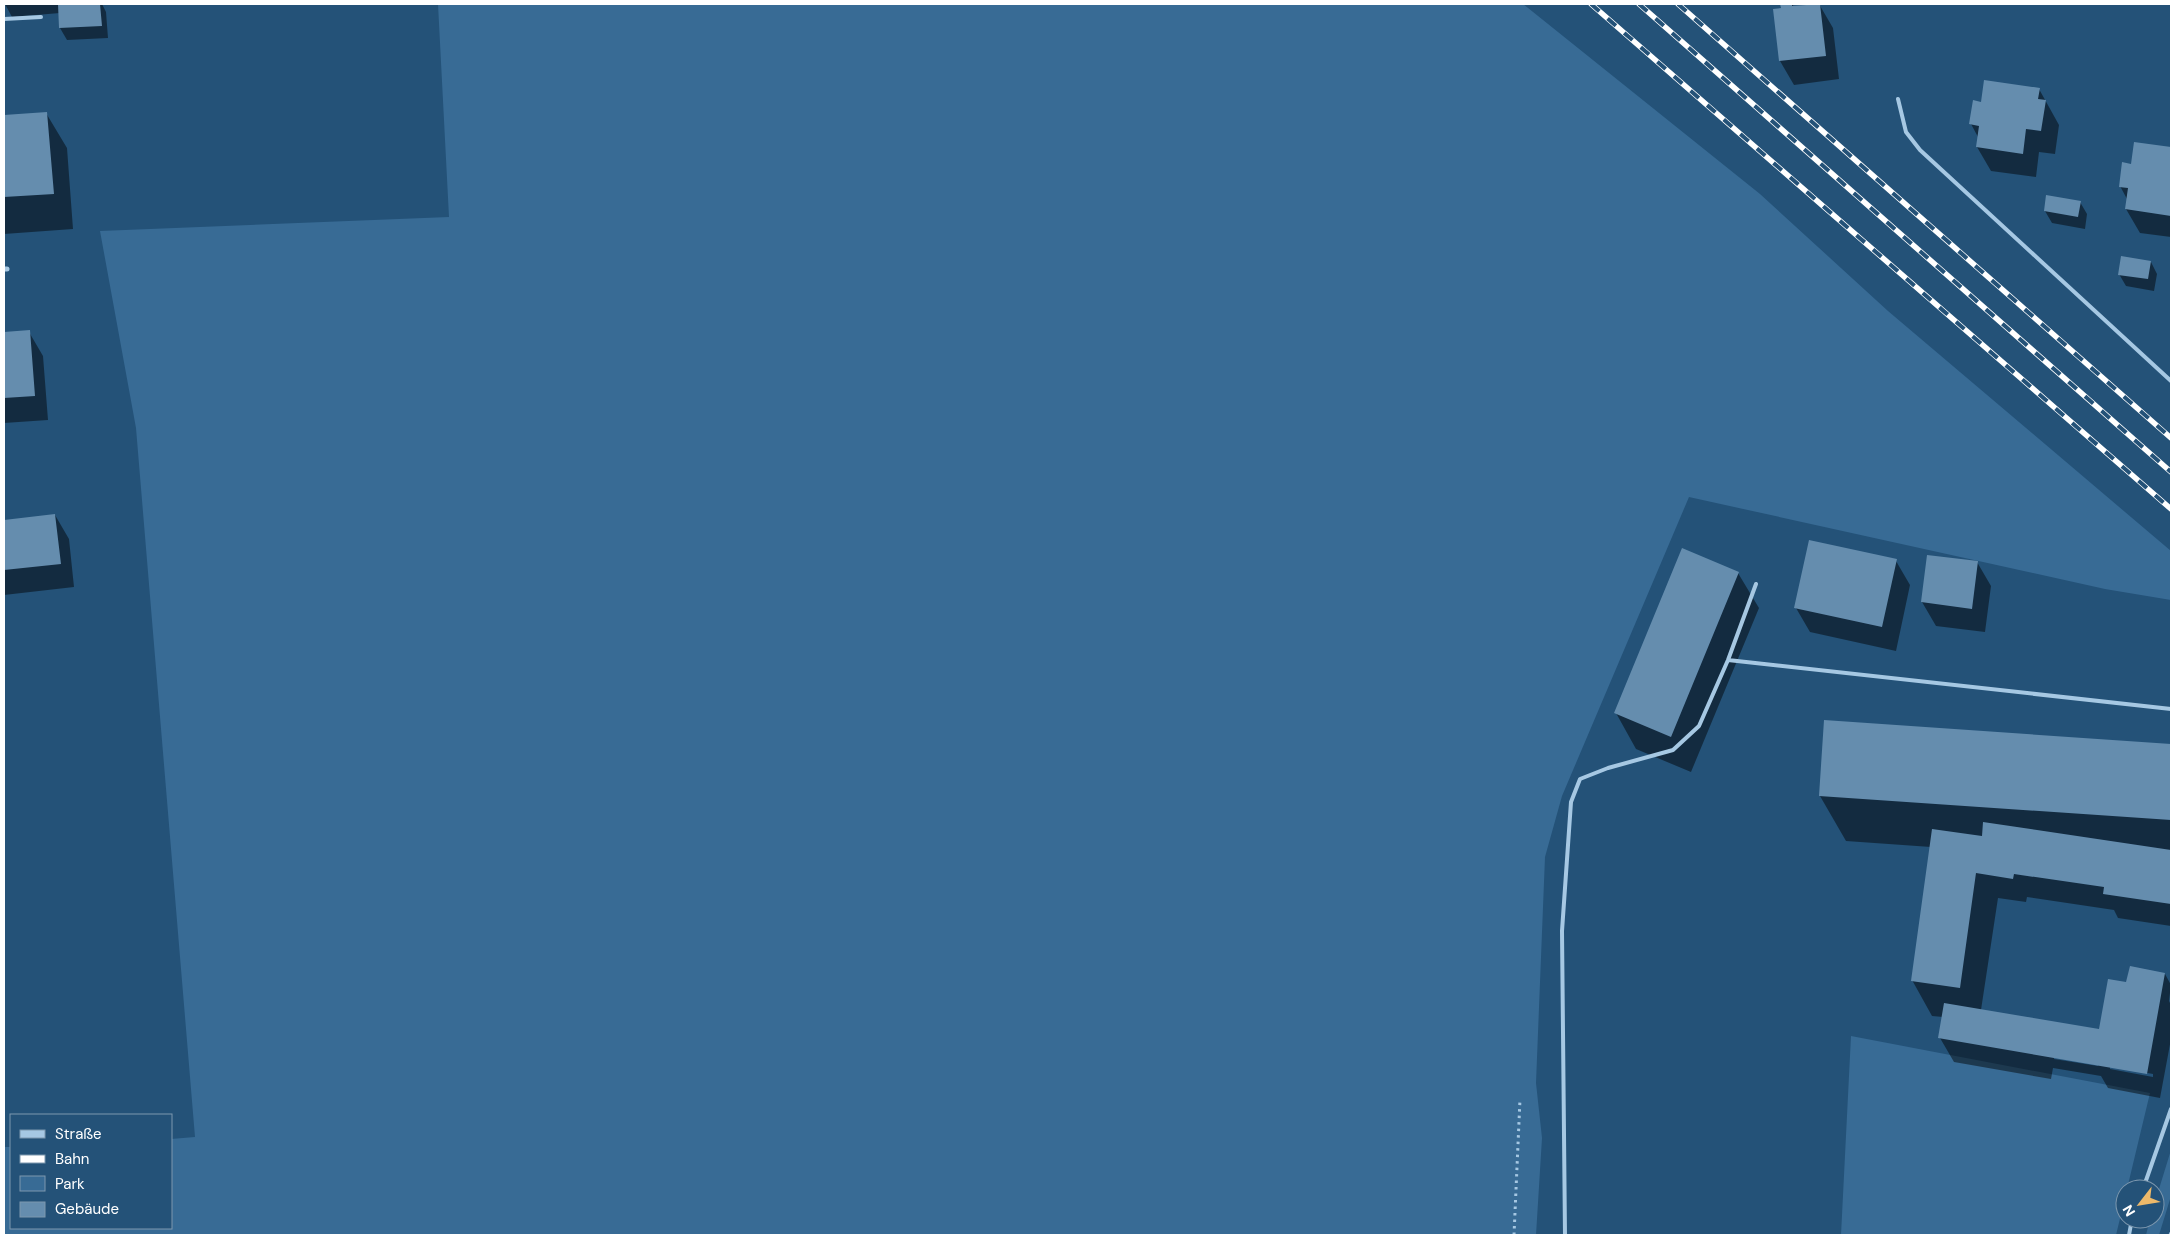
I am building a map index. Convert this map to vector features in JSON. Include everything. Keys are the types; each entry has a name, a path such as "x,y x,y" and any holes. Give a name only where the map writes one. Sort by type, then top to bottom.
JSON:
{"lane":[{"path":"4,19 41,17"},
{"path":"1898,99 1906,132 1920,150 2171,381"},
{"path":"1565,1235 1562,931 1571,802 1580,779 1608,768 1673,750 1699,726 1728,660 1756,584"},
{"path":"1728,660 2171,710"},
{"path":"2146,1179 2171,1109"}],"path":[{"path":"1514,1235 1520,1099"}],"green space":[{"path":"438,4 1523,4 1760,194 1888,311 2171,551 2171,600 2105,589 1689,497 1562,796 1545,857 1536,1083 1542,1138 1536,1235 4,1235 4,1147 10,1147 10,1229 172,1229 172,1139 195,1137 136,428 100,231 449,217"},
{"path":"1851,1036 2150,1093 2129,1179 2115,1179 2115,1229 2117,1229 2116,1235 1841,1235"},
{"path":"2171,1150 2171,1196 2165,1216 2165,1179 2162,1179"},
{"path":"2148,1229 2161,1229 2159,1235 2146,1235"}],"building":[{"path":"58,4 100,4 102,26 59,28"},
{"path":"1780,4 1792,4 1792,6 1820,4 1826,56 1779,61 1773,9 1781,8"},
{"path":"1984,80 2040,88 2038,99 2046,100 2041,131 2026,129 2023,154 1976,147 1979,126 1969,124 1973,100 1981,102"},
{"path":"47,112 54,194 4,197 4,115"},
{"path":"2134,142 2171,147 2171,216 2125,209 2128,188 2119,187 2122,162 2131,164"},
{"path":"2046,195 2081,201 2078,217 2044,211"},
{"path":"2121,256 2151,261 2148,279 2118,275"},
{"path":"30,330 35,396 4,398 4,332"},
{"path":"55,514 61,564 4,570 4,520"},
{"path":"1809,540 1897,559 1882,627 1794,608"},
{"path":"1682,548 1739,572 1671,737 1614,713"},
{"path":"1927,555 1978,561 1972,609 1921,602"},
{"path":"1824,720 2171,744 2171,820 1819,796"},
{"path":"1983,822 2171,850 2171,904 2103,894 2104,887 2014,874 2013,879 1976,873 1960,988 1911,981 1932,829 1982,836"},
{"path":"2130,966 2165,973 2147,1074 1938,1038 1944,1003 2099,1029 2108,979 2126,982"}],"railway":[{"path":"1591,4 2171,509"},
{"path":"1639,4 2171,472"},
{"path":"1678,4 2171,438"}]}
